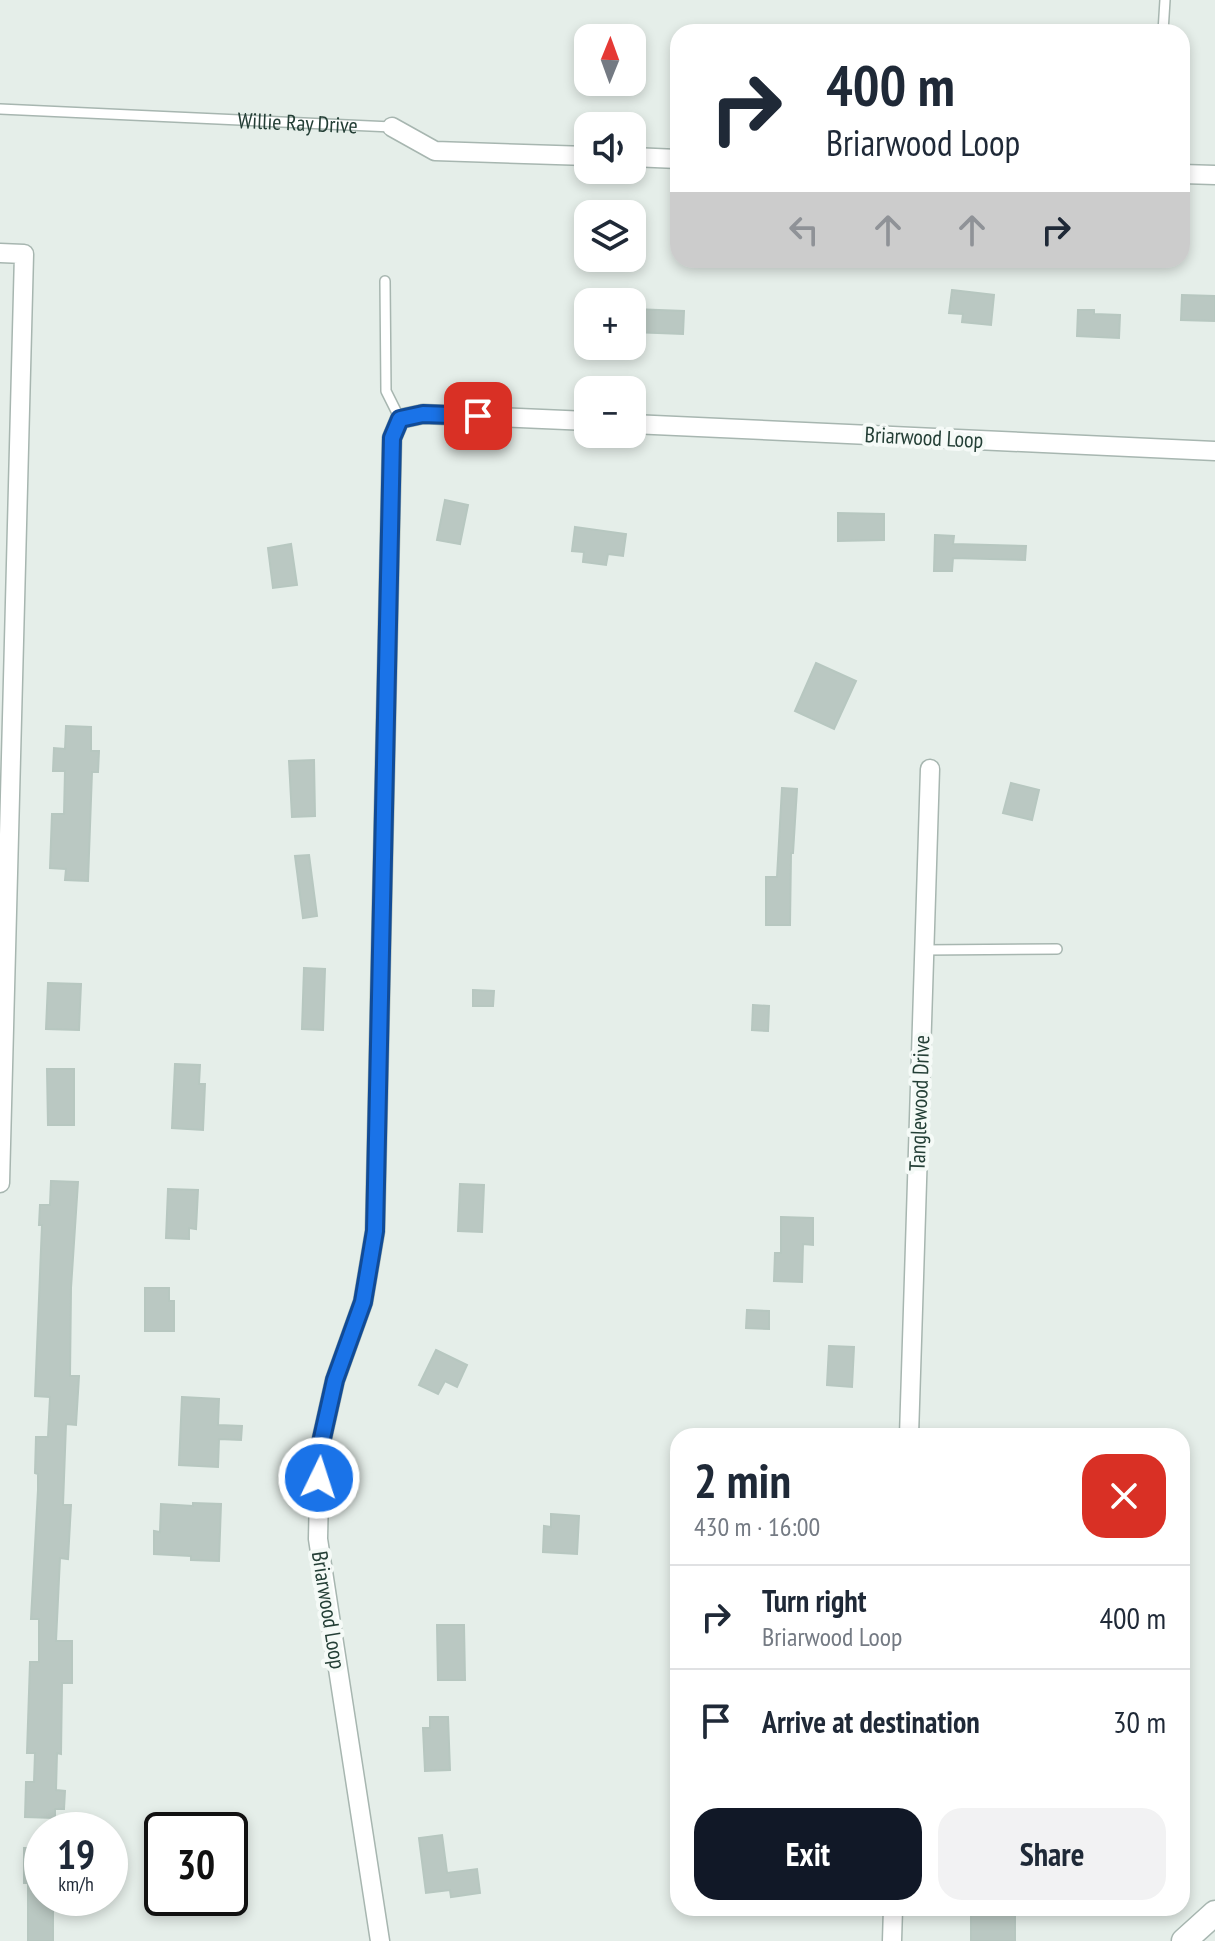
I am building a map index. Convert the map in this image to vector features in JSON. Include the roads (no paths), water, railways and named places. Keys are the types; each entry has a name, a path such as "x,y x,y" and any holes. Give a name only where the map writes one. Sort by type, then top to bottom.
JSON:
{"street":[{"name":"Willie Ray Drive","path":"392,127 435,151 574,156"},
{"path":"646,158 670,159"},
{"path":"1190,174 1215,175"},
{"path":"0,253 24,254 0,1183"},
{"path":"400,419 423,414 574,420"},
{"name":"Briarwood Loop","path":"380,1941 318,1539 320,1447 335,1380 363,1302 375,1231 392,438 400,419"},
{"name":"Briarwood Loop","path":"646,425 1215,451"},
{"name":"Tanglewood Drive","path":"909,1428 930,769"},
{"path":"1184,1941 1215,1913"},
{"path":"892,1941 893,1916"}],"lane":[{"path":"1164,24 1165,0"},
{"name":"Willie Ray Drive","path":"0,109 392,127"},
{"path":"385,281 386,391 400,419"},
{"path":"924,950 1057,949"}]}
